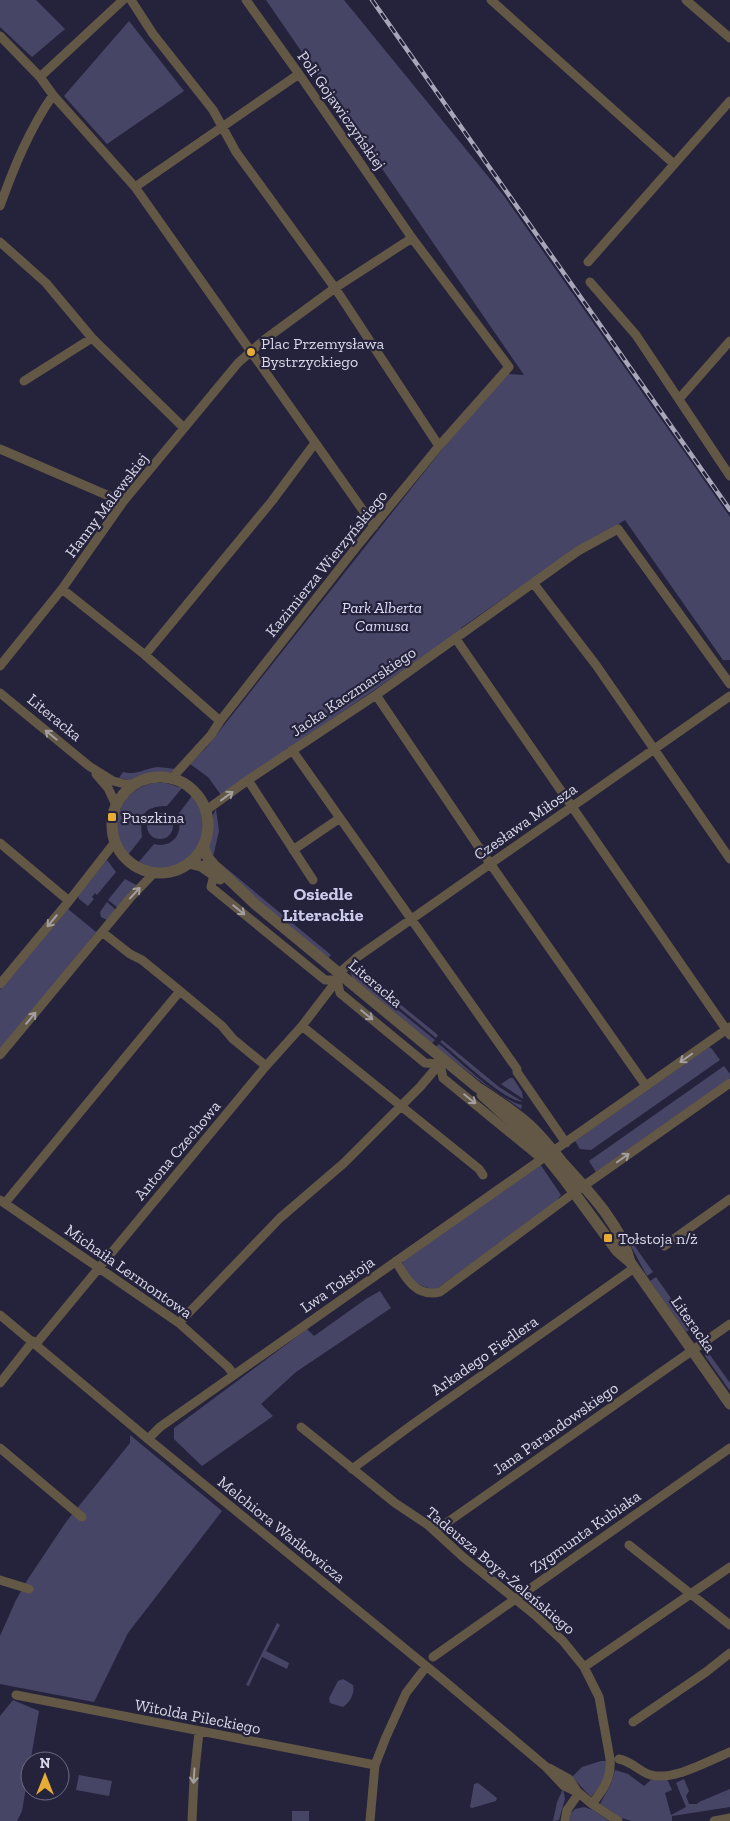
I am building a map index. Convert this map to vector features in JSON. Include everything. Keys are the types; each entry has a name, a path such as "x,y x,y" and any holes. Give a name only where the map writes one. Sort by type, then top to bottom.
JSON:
{"street":[{"path":"40,77 123,0"},
{"path":"131,0 153,34 213,110 236,152 336,288 439,446"},
{"name":"Poli Gojawiczyńskiej","path":"246,0 300,74 412,238 509,367"},
{"path":"491,0 674,164"},
{"path":"686,0 730,38"},
{"path":"0,36 40,77 53,95 135,188 374,526"},
{"path":"135,188 300,74"},
{"path":"0,206 16,159 38,117 53,95"},
{"path":"588,262 730,101"},
{"path":"336,288 412,238"},
{"path":"0,242 46,283 92,338 184,428"},
{"path":"590,282 636,335 730,476"},
{"name":"Hanny Malewskiej","path":"0,666 62,589 123,502 238,363 264,340 336,288"},
{"path":"24,381 92,338"},
{"path":"679,399 730,341"},
{"name":"Kazimierza Wierzyńskiego","path":"171,779 212,735 220,721 439,446 509,367"},
{"path":"145,655 272,501 315,443"},
{"path":"0,450 123,502"},
{"name":"Jacka Kaczmarskiego","path":"205,811 292,750 376,695 578,551 618,529 730,684"},
{"path":"534,584 596,666 730,859"},
{"path":"62,589 145,655 220,721"},
{"path":"456,639 729,1031"},
{"name":"Literacka","path":"0,693 89,766 113,781 136,784"},
{"path":"376,695 490,864 646,1086"},
{"name":"Czesława Miłosza","path":"339,976 354,960 411,919 730,696"},
{"path":"292,750 517,1069 517,1072 566,1143"},
{"name":"Literacka","path":"89,766 108,788 116,805"},
{"path":"147,779 171,779 180,782 193,792 200,801 205,811 207,834 203,846 189,864 178,870 154,873 133,866 120,852 112,830 112,817 121,797 136,784 147,779"},
{"path":"248,780 313,880"},
{"path":"293,850 340,818"},
{"path":"0,984 115,842"},
{"path":"0,843 69,901"},
{"name":"Literacka","path":"203,846 214,865 255,904 339,976 441,1062 504,1104 526,1122 547,1155 614,1228 628,1252 632,1265 730,1404"},
{"name":"Literacka","path":"189,864 201,866 255,904"},
{"path":"0,1055 131,897 154,873"},
{"path":"214,875 211,887 325,980 339,976"},
{"path":"102,932 130,954 142,960 180,991 222,1026 232,1039 266,1066"},
{"name":"Antona Czechowa","path":"0,1383 100,1268 266,1066 302,1026 339,976"},
{"path":"2,1202 180,991"},
{"path":"302,1026 479,1169 483,1175"},
{"name":"Lwa Tołstoja","path":"148,1439 160,1427 396,1260 646,1086 729,1031"},
{"path":"179,1323 280,1218 344,1163 441,1062"},
{"path":"441,1062 443,1078 547,1155"},
{"path":"396,1260 405,1276 415,1288 427,1294 440,1292 579,1189 730,1083"},
{"path":"664,1246 730,1199"},
{"name":"Michaiła Lermontowa","path":"2,1202 179,1323 228,1367 234,1375"},
{"name":"Arkadego Fiedlera","path":"352,1468 632,1265"},
{"name":"Melchiora Wańkowicza","path":"0,1315 545,1766 569,1779 579,1793 618,1821"},
{"name":"Jana Parandowskiego","path":"435,1531 730,1324"},
{"name":"Tadeusza Boya-Żeleńskiego","path":"301,1427 395,1504 435,1531 463,1557 553,1631 584,1667 599,1697 611,1769 608,1780 592,1804"},
{"path":"0,1448 82,1517"},
{"name":"Zygmunta Kubiaka","path":"433,1657 514,1598 730,1448"},
{"path":"629,1545 730,1625"},
{"path":"584,1667 730,1567"},
{"path":"0,1580 29,1589"},
{"path":"633,1722 699,1677 730,1653"},
{"path":"370,1821 376,1765 386,1737 406,1693 426,1667"},
{"name":"Witolda Pileckiego","path":"16,1695 376,1765"},
{"path":"192,1821 199,1732"},
{"path":"619,1759 635,1765 652,1776 679,1774 730,1752"},
{"path":"565,1821 567,1810 579,1793"},
{"path":"714,1821 730,1818"}],"green space":[{"path":"0,0 36,0 65,29 32,57 0,27"},
{"name":"Park Alberta Camusa","path":"266,0 344,0 504,196 730,517 730,660 723,660 625,520 559,560 461,628 462,630 221,795 208,777 190,764 206,748 444,447 508,374 524,375"},
{"path":"129,21 184,91 107,144 64,96"},
{"path":"158,767 176,769 169,773 154,773 130,780 119,778 123,772 136,772"},
{"path":"153,783 166,783 182,788 167,806 159,806 145,813 141,823 142,837 128,855 121,844 118,833 117,822 120,811 132,793"},
{"path":"192,796 201,811 204,826 201,840 195,852 184,861 171,867 155,868 138,863 154,844 166,844 175,838 179,828 177,816"},
{"path":"216,809 219,831 213,857 208,848 212,833 213,815"},
{"path":"160,813 169,817 173,826 169,835 160,839 151,835 147,826 151,817"},
{"path":"107,860 116,872 97,895 95,893 92,897 94,899 88,906 79,899 78,895"},
{"path":"220,863 331,955 328,958 245,889"},
{"path":"125,879 138,886 118,908 108,900"},
{"path":"107,902 116,910 107,920 101,917 100,912"},
{"path":"68,909 96,932 0,1051 0,990"},
{"path":"353,966 438,1035 436,1038 351,968"},
{"path":"350,971 435,1040 432,1043 352,977"},
{"path":"442,1040 499,1087 523,1102 504,1094 492,1086 440,1042"},
{"path":"439,1044 491,1088 502,1096 522,1105 521,1109 480,1081 436,1047"},
{"path":"709,1047 720,1060 591,1150 580,1149 575,1141"},
{"path":"724,1066 730,1074 730,1078 596,1172 589,1161"},
{"path":"513,1078 522,1092 523,1099 501,1084"},
{"path":"540,1164 561,1195 554,1204 435,1290 416,1282 409,1276 402,1267 403,1261"},
{"path":"619,1224 653,1272 647,1276"},
{"path":"656,1277 692,1328 686,1332 650,1281"},
{"path":"380,1291 391,1308 296,1372 261,1404 273,1416 202,1466 174,1439 174,1428 307,1329 314,1336"},
{"path":"705,1348 730,1383 730,1391 705,1356"},
{"path":"130,1435 222,1511 128,1633 94,1702 0,1684 0,1636 16,1600 66,1522 130,1443"},
{"path":"277,1623 280,1625 266,1651 289,1663 287,1669 262,1657 249,1686 246,1685"},
{"path":"343,1679 353,1685 353,1692 348,1703 343,1707 330,1703 329,1698 338,1681"},
{"path":"13,1700 39,1711 32,1751 20,1751 20,1801 24,1801 22,1811 17,1821 0,1821 0,1716"},
{"path":"607,1761 608,1763 603,1784 591,1797 572,1777 582,1767"},
{"path":"615,1770 628,1774 644,1786 652,1779 667,1779 672,1790 665,1793 671,1815 686,1807 676,1783 684,1779 689,1791 686,1796 689,1804 697,1804 730,1789 730,1807 672,1816 672,1821 632,1821 621,1818 600,1804 611,1784"},
{"path":"79,1775 112,1781 109,1796 76,1790"},
{"path":"478,1783 497,1798 496,1801 472,1808 470,1807 474,1784"},
{"path":"563,1789 565,1799 559,1820 553,1821 557,1802"},
{"path":"584,1807 593,1810 609,1821 570,1821 571,1813 575,1809"},
{"path":"292,1811 309,1811 309,1821 292,1821"}],"railway":[{"path":"372,0 730,510"}],"place":[{"name":"Plac Przemysława Bystrzyckiego","path":"251,352"},
{"name":"Puszkina","path":"112,817"},
{"name":"Tołstoja n/ż","path":"608,1238"}],"district":[{"name":"Osiedle Literackie","path":"323,904"}]}
